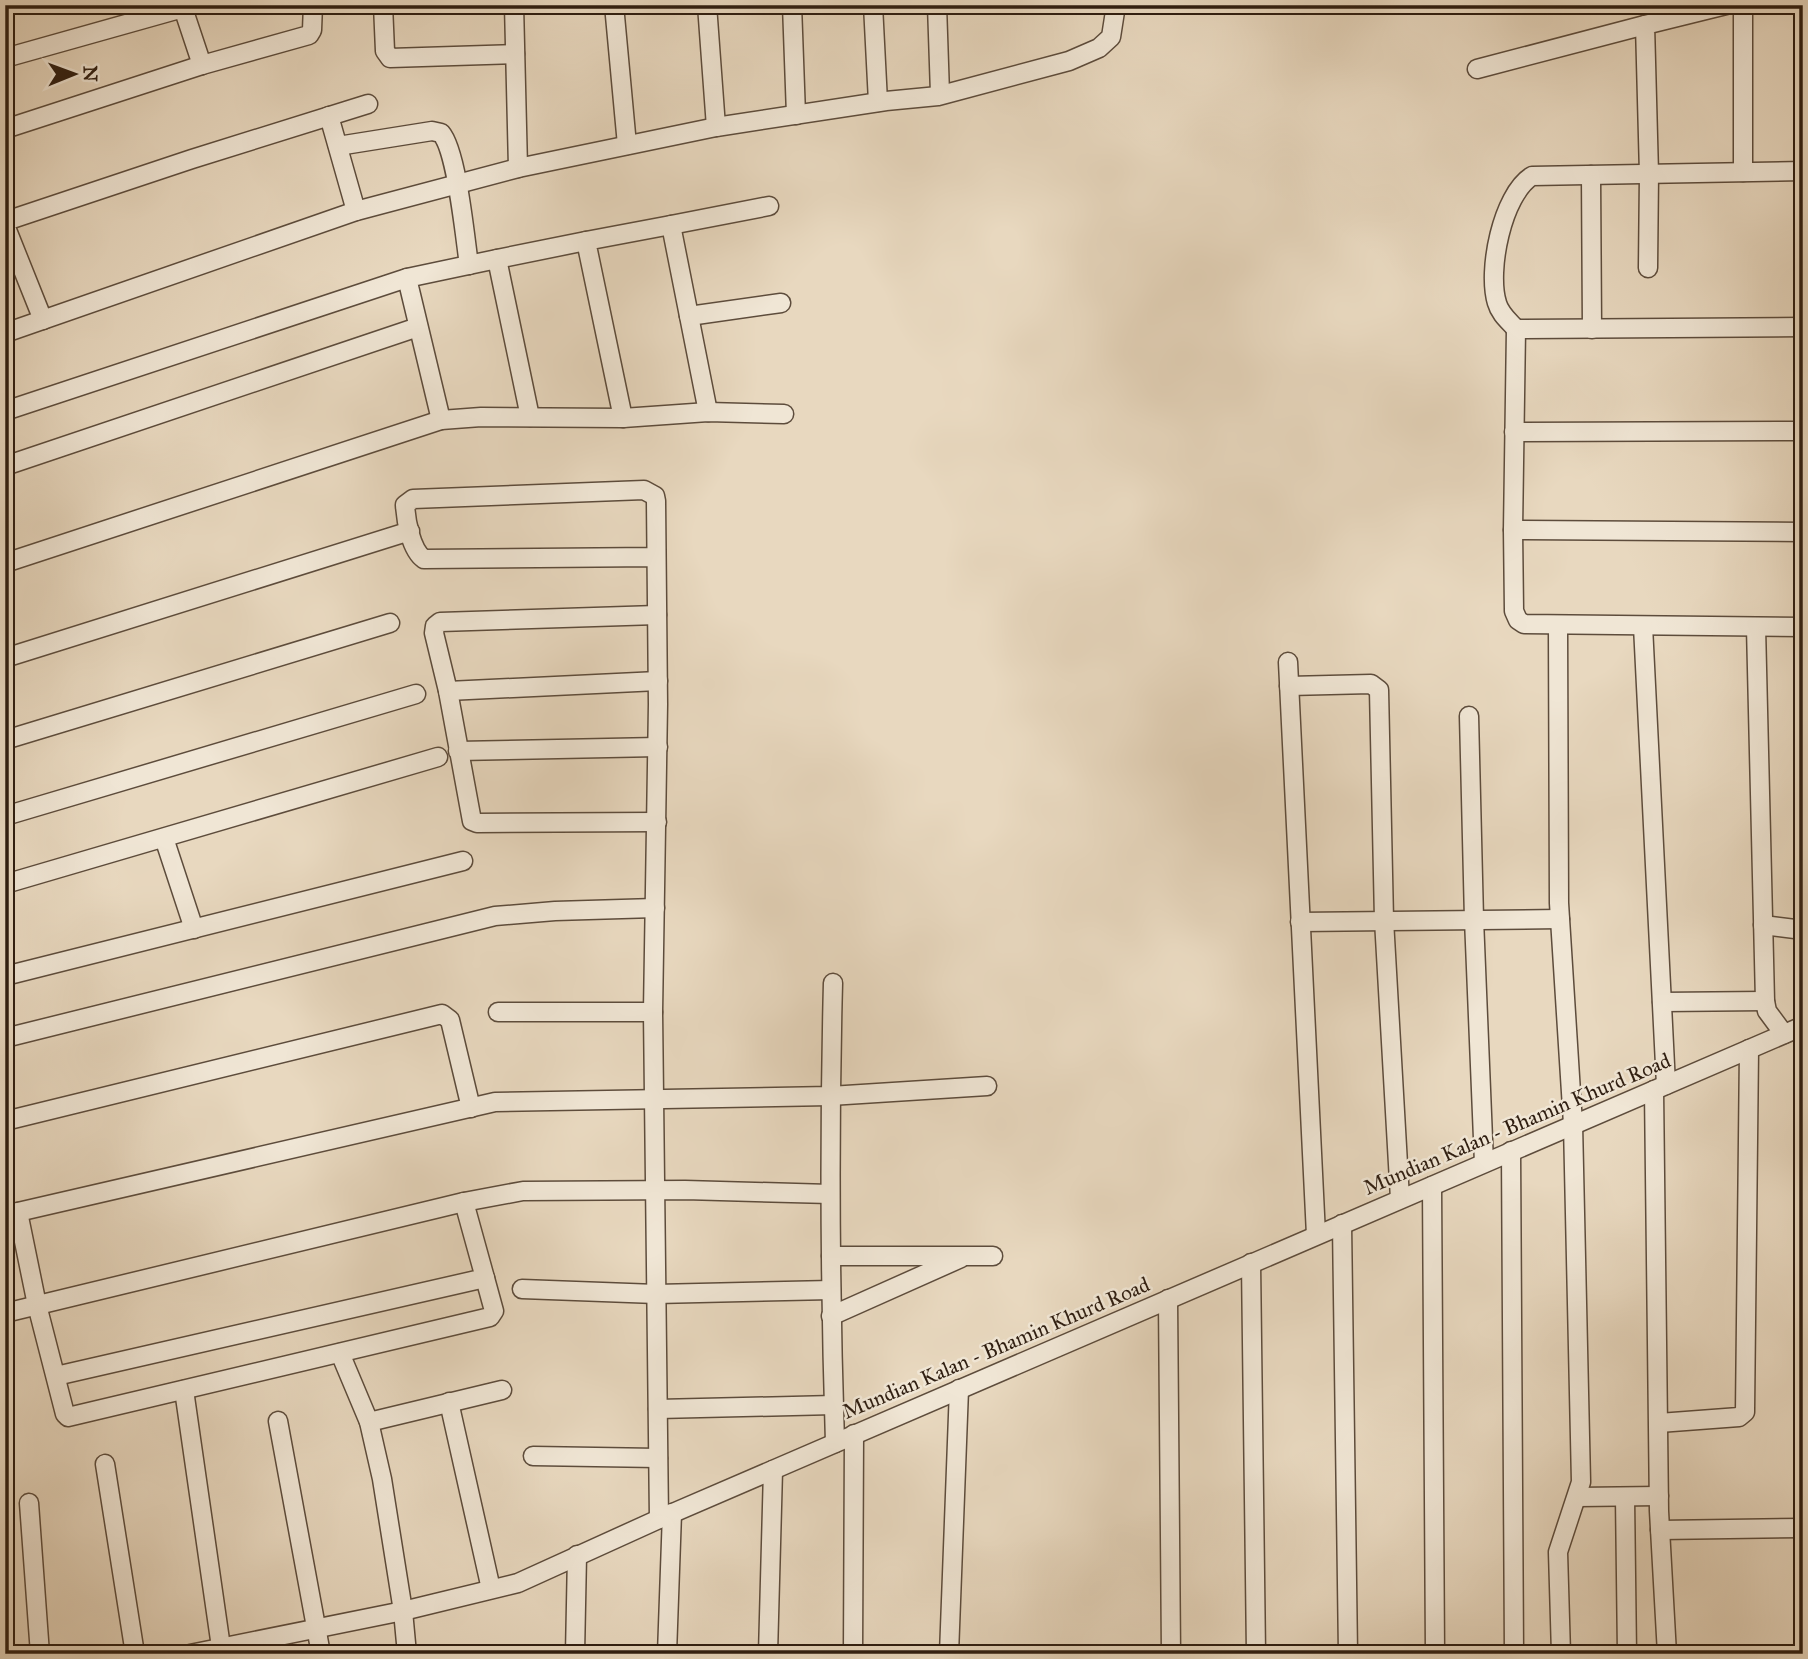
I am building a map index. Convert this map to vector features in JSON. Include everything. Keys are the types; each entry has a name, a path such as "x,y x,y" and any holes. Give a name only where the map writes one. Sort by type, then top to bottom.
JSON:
{"street":[{"path":"5,129 202,65 309,35 312,30 313,5"},
{"path":"383,5 384,51 390,58 515,54"},
{"path":"514,5 518,168"},
{"path":"614,5 626,145"},
{"path":"707,5 716,127"},
{"path":"792,5 796,115"},
{"path":"873,5 878,102"},
{"path":"937,5 940,94"},
{"path":"5,333 356,211 518,168 716,127 940,94 1069,61 1099,48 1111,37 1116,5"},
{"path":"1477,69 1726,5"},
{"path":"1743,5 1743,172"},
{"path":"5,58 182,6 202,65"},
{"path":"1644,25 1649,174 1648,268"},
{"path":"43,320 13,265 5,225 9,220 368,104"},
{"path":"330,116 356,211"},
{"path":"338,146 432,131 441,133 447,139 458,186 469,265"},
{"path":"1803,171 1532,176 1519,187 1510,205 1497,252 1495,287 1500,312 1516,329 1513,530 1514,611 1518,620 1530,626 1803,627"},
{"path":"1591,175 1592,328"},
{"path":"5,411 408,278 769,206"},
{"path":"671,225 708,412"},
{"path":"586,242 623,418"},
{"path":"496,259 530,417"},
{"path":"408,278 441,420"},
{"path":"689,316 781,303"},
{"path":"5,466 418,327"},
{"path":"1516,329 1803,327"},
{"path":"5,563 441,420 460,417 623,418 708,412 784,414"},
{"path":"1514,432 1803,431"},
{"path":"656,557 424,559 418,554 405,507 408,500 413,499 649,491 655,496 656,501 658,681 653,1012 654,1190 658,1458 666,1516 667,1654"},
{"path":"1513,530 1803,532"},
{"path":"5,657 410,531"},
{"path":"657,615 438,622 434,633 448,691 471,819 474,822 657,822"},
{"path":"5,740 390,623"},
{"path":"1558,626 1560,919 1573,1124 1581,1482 1558,1552 1561,1654"},
{"path":"1643,626 1662,1002 1658,1423 1660,1530 1667,1654"},
{"path":"1756,627 1765,1001 1768,1011 1784,1034"},
{"path":"1288,662 1316,1235"},
{"path":"448,691 658,681"},
{"path":"1289,686 1371,684 1377,687 1384,920 1399,1199"},
{"path":"5,816 416,694"},
{"path":"1469,716 1484,1163"},
{"path":"458,751 657,747"},
{"path":"5,884 438,757"},
{"path":"164,838 194,929"},
{"path":"5,976 463,862"},
{"path":"5,1038 495,916 655,908"},
{"path":"1300,922 1560,919"},
{"path":"1763,925 1803,930"},
{"path":"832,983 831,1316 835,1443"},
{"path":"1662,1002 1765,1001"},
{"path":"498,1012 653,1012"},
{"path":"5,1121 442,1014 450,1020 471,1108"},
{"name":"Mundian Kalan - Bhamin Khurd Road","path":"190,1654 221,1651 518,1583 854,1434 1803,1026"},
{"path":"1658,1423 1739,1417 1745,1412 1749,1049"},
{"path":"464,1202 494,1311 490,1317 68,1417 11,1213 510,1101 830,1096 987,1086"},
{"path":"1511,1151 1514,1654"},
{"path":"1432,1185 1435,1654"},
{"path":"5,1313 464,1202 523,1191 654,1190 831,1194"},
{"path":"1342,1224 1348,1654"},
{"path":"831,1316 968,1255"},
{"path":"831,1256 993,1256"},
{"path":"1251,1263 1256,1654"},
{"path":"56,1376 485,1278"},
{"path":"522,1289 656,1294 831,1290"},
{"path":"1168,1299 1171,1654"},
{"path":"340,1353 369,1422 382,1479 403,1611 407,1654"},
{"path":"949,1654 959,1389"},
{"path":"369,1422 502,1390"},
{"path":"184,1391 221,1651"},
{"path":"449,1402 491,1589"},
{"path":"657,1409 834,1405"},
{"path":"278,1421 321,1654"},
{"path":"853,1654 854,1434"},
{"path":"533,1456 658,1458"},
{"path":"105,1464 135,1654"},
{"path":"768,1654 773,1470"},
{"path":"1578,1497 1659,1496"},
{"path":"1625,1497 1626,1654"},
{"path":"29,1503 40,1654"},
{"path":"1660,1530 1803,1528"},
{"path":"575,1654 576,1555"}]}
